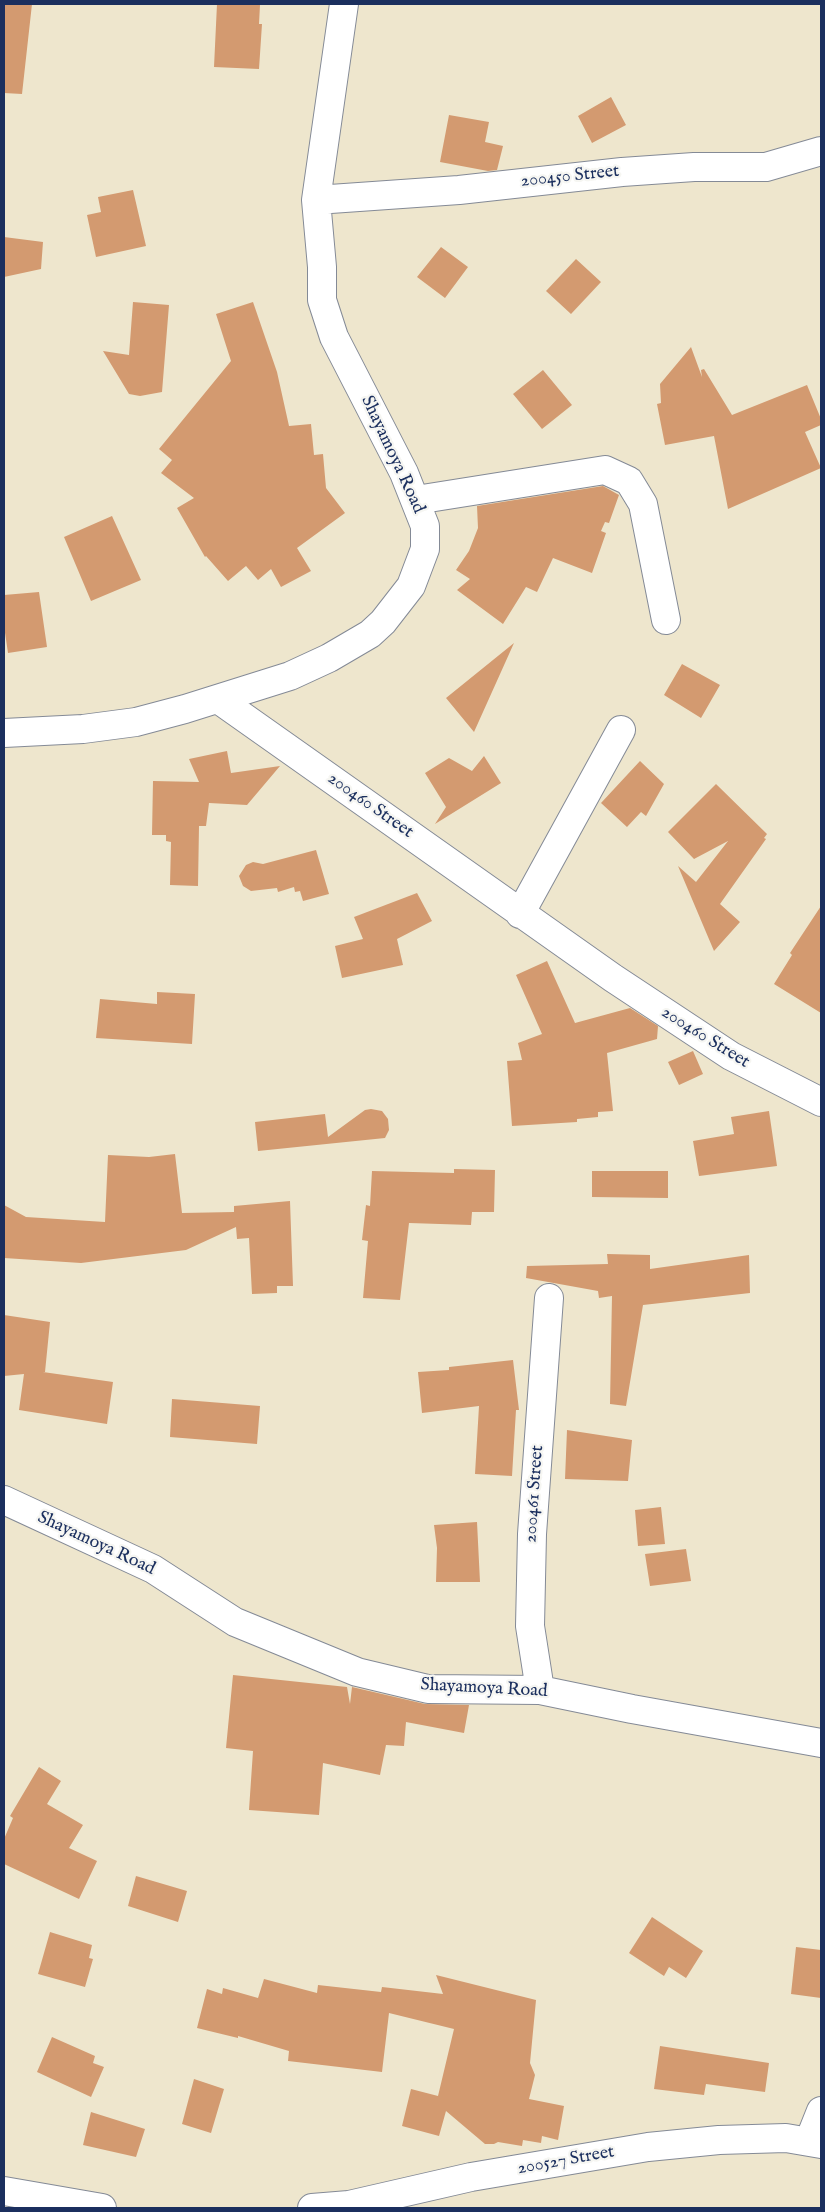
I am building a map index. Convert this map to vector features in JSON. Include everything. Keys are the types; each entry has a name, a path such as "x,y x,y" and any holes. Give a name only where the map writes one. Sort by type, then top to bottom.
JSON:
{"street":[{"name":"Shayamoya Road","path":"4,733 84,729 136,722 290,676 370,634 383,622 411,586 425,549 425,526 416,500 334,337 322,300 322,267 316,200 344,4"},
{"name":"200450 Street","path":"316,200 459,190 622,172 694,167 766,167 821,152"},
{"path":"416,500 605,470 629,481 644,504 666,620"},
{"name":"200460 Street","path":"218,699 613,978 731,1056 821,1102"},
{"path":"520,914 620,730"},
{"name":"200461 Street","path":"540,1690 530,1626 532,1534 549,1298"},
{"name":"Shayamoya Road","path":"4,1500 153,1569 236,1622 357,1672 428,1688 540,1690 632,1709 821,1743"},
{"path":"815,2142 821,2111"},
{"name":"200527 Street","path":"313,2208 349,2205 471,2177 648,2147 719,2140 786,2138 815,2142"},
{"path":"4,2191 102,2208"}],"building":[{"path":"4,4 32,4 22,94 4,93"},
{"path":"217,4 260,5 259,24 262,24 259,69 214,67"},
{"path":"611,97 626,125 592,143 578,116"},
{"path":"449,115 489,122 485,142 503,146 497,170 488,171 440,162"},
{"path":"133,190 146,246 96,257 87,215 101,212 98,197"},
{"path":"4,237 43,242 41,269 4,277"},
{"path":"441,247 468,267 445,298 417,277"},
{"path":"576,259 601,282 571,314 546,291"},
{"path":"133,302 169,305 162,392 140,396 129,394 103,351 129,355"},
{"path":"253,302 277,372 289,426 311,424 314,455 323,454 326,488 345,513 297,548 311,571 281,587 271,569 258,580 246,566 228,581 205,557 177,508 194,498 161,473 172,460 159,449 231,361 216,314"},
{"path":"691,347 702,377 701,370 704,369 732,415 807,385 821,419 821,425 805,432 821,468 728,509 714,436 665,445 657,404 661,403 660,384"},
{"path":"543,370 572,405 542,429 513,394"},
{"path":"603,486 619,495 609,523 605,522 601,531 606,533 592,573 553,558 537,592 526,587 503,624 457,590 470,579 456,570 469,551 478,528 477,506"},
{"path":"112,516 141,580 91,601 64,537"},
{"path":"39,592 47,647 8,653 4,626 4,595"},
{"path":"514,643 474,732 446,698"},
{"path":"682,664 720,685 701,718 664,695"},
{"path":"227,751 231,773 280,766 247,805 209,803 206,826 199,826 198,886 170,885 171,842 166,841 166,835 152,835 153,781 199,782 189,759"},
{"path":"484,756 501,783 435,824 446,807 425,773 449,758 472,771"},
{"path":"640,761 664,784 646,816 641,812 627,827 601,803"},
{"path":"716,784 767,834 764,838 766,839 720,904 740,922 714,951 678,866 696,882 728,841 694,859 668,832"},
{"path":"316,850 329,894 303,901 300,891 295,892 294,887 278,892 277,888 251,891 243,886 239,876 246,865 253,862 263,864"},
{"path":"417,893 432,921 397,939 403,965 342,978 335,946 363,939 354,917"},
{"path":"821,906 821,1013 774,984 792,955 790,953"},
{"path":"547,961 575,1023 630,1008 658,1026 657,1039 607,1053 613,1111 598,1112 598,1117 577,1119 577,1122 512,1126 507,1061 522,1060 518,1043 542,1034 516,975"},
{"path":"157,992 195,994 192,1044 96,1038 100,999 157,1004"},
{"path":"693,1051 703,1074 679,1085 668,1062"},
{"path":"365,1110 382,1111 388,1119 389,1130 385,1138 258,1151 255,1122 325,1114 328,1137"},
{"path":"769,1111 777,1166 699,1176 693,1141 734,1134 731,1117"},
{"path":"175,1154 182,1213 234,1212 234,1206 290,1201 293,1286 277,1286 277,1293 252,1294 249,1238 237,1239 236,1227 186,1250 81,1263 4,1258 4,1205 26,1217 105,1222 108,1155 149,1157"},
{"path":"454,1169 495,1170 494,1212 472,1212 471,1225 409,1223 400,1300 363,1298 368,1241 362,1240 366,1205 370,1206 372,1171 454,1173"},
{"path":"592,1171 668,1171 668,1198 592,1197"},
{"path":"607,1254 650,1255 650,1269 749,1255 750,1293 643,1305 626,1406 610,1404 612,1296 599,1298 598,1291 526,1278 527,1266 608,1264"},
{"path":"4,1315 50,1322 45,1372 43,1372 113,1382 107,1424 19,1410 24,1374 4,1376"},
{"path":"513,1360 519,1410 516,1410 512,1476 475,1474 479,1406 422,1413 418,1372 449,1370 449,1367"},
{"path":"172,1399 260,1406 257,1444 170,1437"},
{"path":"567,1430 632,1440 628,1481 565,1479"},
{"path":"661,1507 665,1544 638,1546 635,1510"},
{"path":"477,1522 480,1582 436,1582 437,1548 434,1525"},
{"path":"686,1549 691,1581 650,1586 645,1554"},
{"path":"233,1675 347,1687 350,1704 352,1687 425,1704 469,1705 464,1733 406,1722 404,1746 386,1745 380,1775 323,1763 319,1815 249,1810 253,1751 226,1748"},
{"path":"39,1767 61,1781 47,1804 83,1825 69,1848 97,1861 79,1899 4,1864 4,1839 13,1818 10,1816"},
{"path":"136,1876 187,1891 178,1922 128,1906"},
{"path":"652,1917 703,1951 686,1978 669,1967 664,1976 629,1953"},
{"path":"50,1932 92,1945 89,1958 93,1959 85,1987 38,1974"},
{"path":"796,1947 821,1950 821,1998 791,1994"},
{"path":"436,1975 536,2000 530,2063 535,2075 529,2099 564,2106 558,2140 542,2136 541,2143 523,2140 522,2146 498,2142 485,2144 446,2111 439,2136 402,2126 411,2089 438,2096 454,2029 389,2013 382,2072 288,2061 289,2051 238,2036 238,2038 197,2028 207,1989 222,1994 223,1988 258,1998 264,1979 317,1993 318,1985 381,1992 382,1987 443,1994"},
{"path":"52,2037 95,2056 93,2063 104,2067 91,2097 37,2072"},
{"path":"660,2046 769,2063 765,2092 706,2084 704,2095 654,2089"},
{"path":"194,2079 224,2089 211,2133 182,2124"},
{"path":"91,2112 145,2129 136,2157 83,2145"}]}
